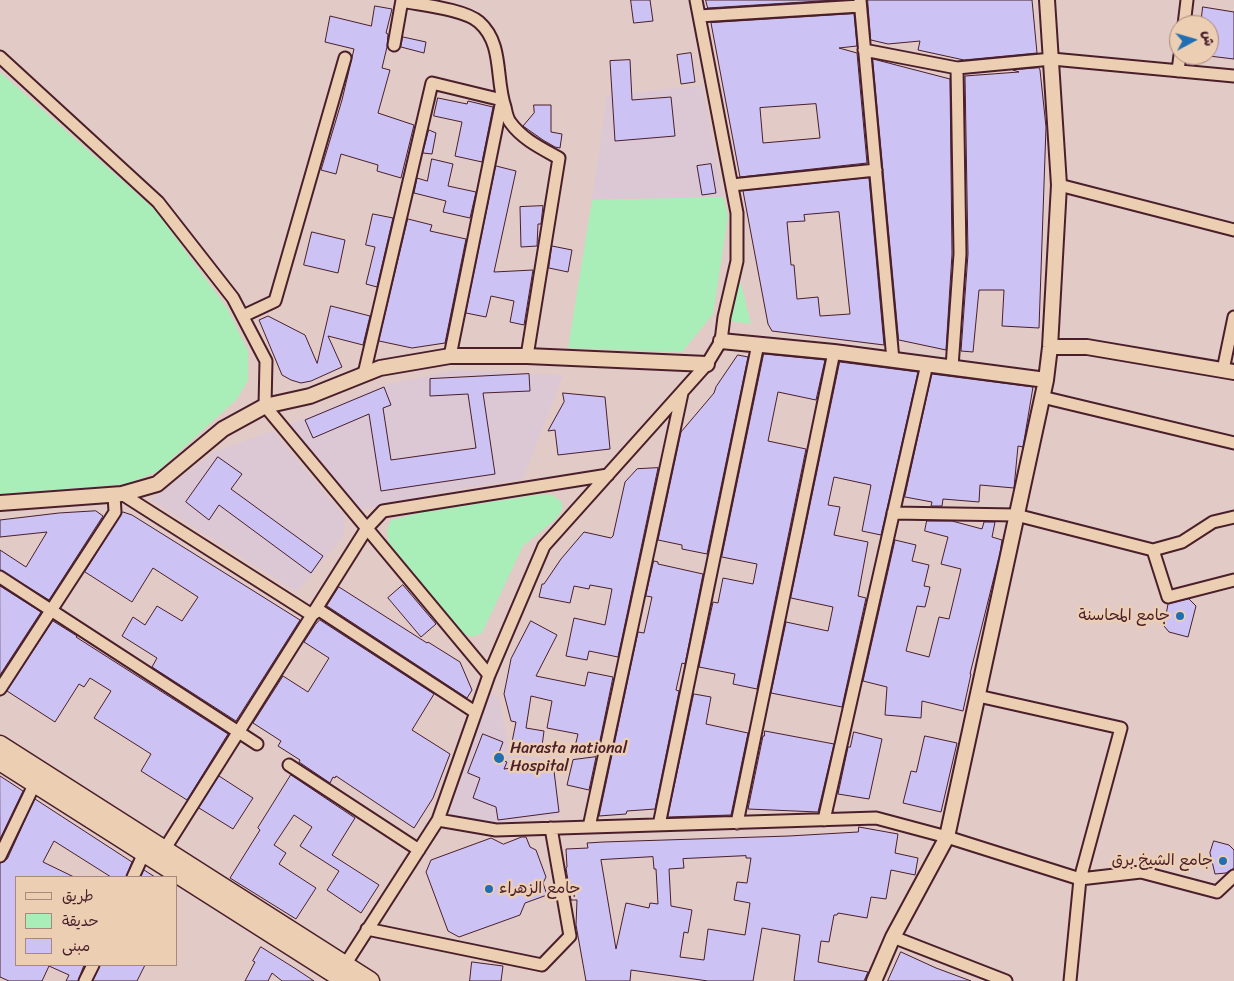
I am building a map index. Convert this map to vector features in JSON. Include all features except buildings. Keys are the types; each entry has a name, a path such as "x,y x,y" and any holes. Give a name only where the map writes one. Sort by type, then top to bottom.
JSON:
{"main road":[{"path":"0,746 164,850 341,976"},
{"path":"0,761 341,976 370,981"}],"street":[{"path":"341,976 367,929 438,820 474,712 544,546 707,364 721,341 736,261 737,214 696,0"},
{"path":"874,981 893,937 947,837 1046,380 1050,347 1059,185 1047,0"},
{"path":"1185,15 1187,0"},
{"path":"394,45 402,1 458,12 478,21 490,35 498,60 502,100 509,121 531,143 559,158 527,356"},
{"path":"699,16 860,3 893,360"},
{"path":"864,50 957,68 1052,58 1234,76"},
{"path":"0,57 158,202 233,298 266,361 265,406 489,675"},
{"path":"242,316 275,301 345,58"},
{"path":"1178,71 1179,65"},
{"path":"952,367 960,254 957,68"},
{"path":"364,374 432,83 502,100"},
{"path":"450,356 502,100"},
{"path":"732,184 876,170"},
{"path":"1059,185 1234,230"},
{"path":"1050,347 1087,347 1229,371 1234,317"},
{"path":"721,341 834,352 1046,380"},
{"path":"660,825 758,344"},
{"path":"737,823 834,352"},
{"path":"0,502 118,495 158,484 223,429 265,406 310,396 380,368 450,356 527,356 707,364"},
{"path":"824,820 927,364"},
{"path":"589,827 683,391"},
{"path":"1042,397 1234,443"},
{"path":"164,850 367,528 383,511 608,475"},
{"path":"0,688 115,512 118,495"},
{"path":"118,495 312,615"},
{"path":"893,513 1016,515 1153,550 1182,542 1213,522 1234,517"},
{"path":"1153,550 1168,597 1234,580"},
{"path":"0,577 257,744"},
{"path":"312,615 319,610 474,712"},
{"path":"978,696 1121,728 1080,879 1070,981"},
{"path":"289,765 418,850"},
{"path":"0,856 35,783"},
{"path":"438,820 496,830 876,818 947,837 1080,879 1141,872 1217,892 1234,876"},
{"path":"367,929 542,965 570,936 551,828"},
{"path":"133,876 144,853"},
{"path":"893,937 1006,981"},
{"path":"85,981 92,966"}],"shaded area":[{"path":"702,85 723,197 592,200 607,96"},
{"path":"457,370 563,375 523,479 425,495 421,501 359,509 288,425 384,385"},
{"path":"273,431 345,517 344,535 297,592 151,500 214,452"},
{"name":"Harasta national Hospital","path":"489,693 499,698 509,753 554,762 561,816 497,824 448,815"}],"green space":[{"path":"0,72 155,210 227,308 248,351 248,380 237,399 158,471 127,484 0,494"},
{"path":"723,197 728,216 713,314 682,352 568,348 592,200"},
{"path":"740,280 751,324 731,321"},
{"path":"543,494 552,495 562,502 562,510 556,519 523,546 482,633 472,637 464,634 388,542 387,529 391,520 423,512"}],"place":[{"name":"جامع المحاسنة","path":"1180,616"},
{"name":"Harasta national Hospital","path":"499,758"},
{"name":"جامع الشيخ برق","path":"1223,861"},
{"name":"جامع الزهراء","path":"489,889"}]}
